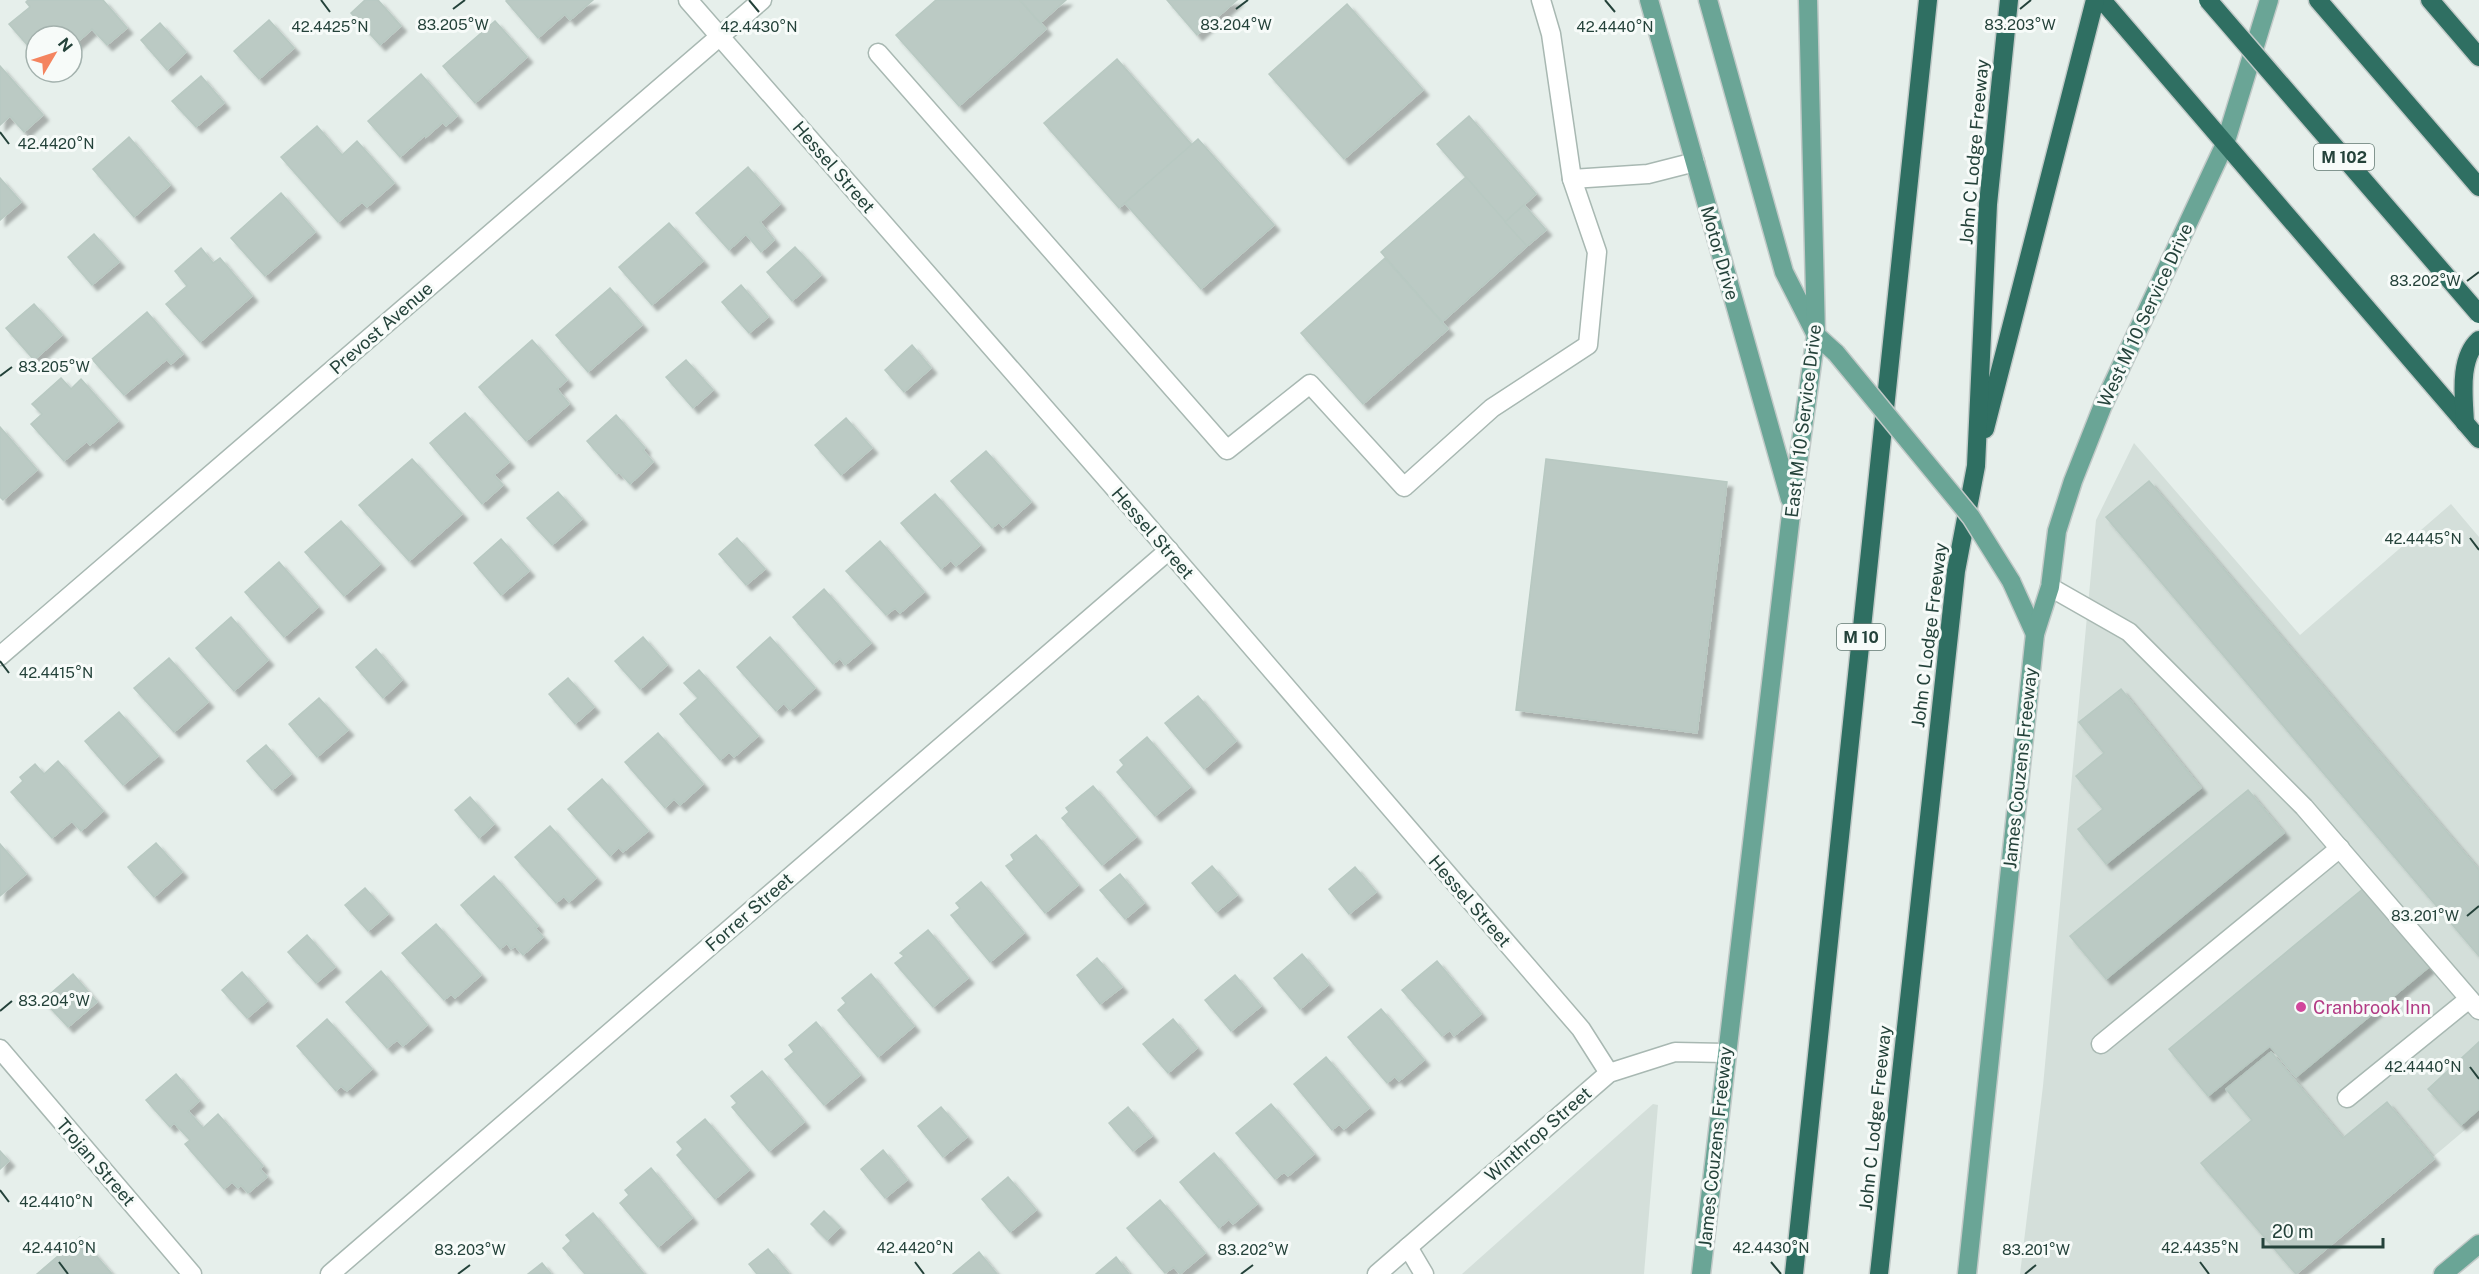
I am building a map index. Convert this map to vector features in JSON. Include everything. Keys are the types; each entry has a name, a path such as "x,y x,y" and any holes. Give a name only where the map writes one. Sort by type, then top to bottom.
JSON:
{"highway":[{"name":"M 10","path":"1794,1274 1928,0"},
{"name":"John C Lodge Freeway","path":"1879,1274 1956,571 1976,466 1988,204 2009,0"},
{"path":"1976,466 2095,0"},
{"path":"2102,0 2479,438"},
{"name":"M 102","path":"2208,0 2479,314"},
{"path":"2318,0 2479,187"},
{"path":"2430,0 2479,57"},
{"path":"2465,423 2463,376 2475,344 2479,340"}],"main road":[{"name":"Motor Drive","path":"1649,0 1792,506"},
{"path":"1708,0 1784,272 1816,335 1836,354 1971,517 2011,581 2035,634"},
{"name":"East M 10 Service Drive","path":"1773,662 1816,335 1808,0"},
{"name":"West M 10 Service Drive","path":"2035,634 2050,586 2057,531 2073,481 2103,405 2225,144 2269,0"},
{"name":"James Couzens Freeway","path":"1967,1274 2035,634"},
{"name":"James Couzens Freeway","path":"1701,1274 1773,662"},
{"path":"2443,1274 2479,1244"}],"street":[{"name":"Hessel Street","path":"688,0 1168,550 1581,1029 1609,1073"},
{"name":"Prevost Avenue","path":"0,656 762,0"},
{"path":"878,53 1227,450 1310,384 1404,487 1492,408 1588,345 1598,252 1572,179 1551,34 1541,0"},
{"path":"1572,179 1648,174 1695,162"},
{"name":"Forrer Street","path":"330,1274 1168,550"},
{"path":"2050,586 2129,632 2304,807 2474,1005 2347,1098"},
{"path":"2101,1044 2340,848"},
{"name":"Trojan Street","path":"0,1049 192,1274"},
{"name":"Winthrop Street","path":"1377,1274 1609,1073 1675,1052 1726,1053"},
{"path":"1408,1247 1424,1274"}],"shaded area":[{"path":"2134,443 2300,635 2451,504 2479,537 2479,1118 2295,1274 2020,1274 2043,1086 2096,520"},
{"path":"1653,1104 1658,1105 1644,1274 1462,1274"}],"building":[{"path":"28,0 103,0 127,28 107,45 92,29 84,36 84,24 24,24 24,41 9,24 30,7 26,2"},
{"path":"365,0 378,0 401,26 380,45 351,13"},
{"path":"593,0 570,20 565,14 538,38 506,1"},
{"path":"936,0 1020,0 1046,29 959,106 896,35"},
{"path":"1020,0 1066,0 1040,23"},
{"path":"1167,0 1237,0 1197,35"},
{"path":"1347,4 1423,90 1344,159 1269,74"},
{"path":"269,20 294,48 259,79 234,51"},
{"path":"495,21 527,57 475,103 443,66"},
{"path":"160,23 186,52 167,70 141,40"},
{"path":"1117,59 1192,145 1119,208 1044,123"},
{"path":"0,66 43,115 24,132 10,116 0,125"},
{"path":"421,74 457,116 446,126 443,122 400,157 368,121"},
{"path":"201,76 224,103 196,127 172,101"},
{"path":"1469,116 1536,194 1505,222 1437,144"},
{"path":"317,126 342,155 357,141 394,183 367,207 362,202 338,222 281,157"},
{"path":"129,137 170,185 134,217 93,169"},
{"path":"1198,139 1274,225 1201,289 1125,203"},
{"path":"748,167 780,204 760,222 774,240 761,252 746,234 729,250 696,213"},
{"path":"1466,177 1527,246 1442,322 1381,252"},
{"path":"0,178 21,202 0,220"},
{"path":"281,193 315,232 265,276 231,238"},
{"path":"1524,205 1546,230 1527,246 1505,222"},
{"path":"669,223 703,261 652,305 619,267"},
{"path":"94,234 119,262 92,285 68,257"},
{"path":"795,247 821,275 792,301 767,272"},
{"path":"201,248 213,263 220,258 252,296 200,342 166,304 187,286 175,271"},
{"path":"1385,258 1448,329 1363,404 1301,333"},
{"path":"741,285 768,317 749,333 722,302"},
{"path":"610,288 642,325 588,372 556,335"},
{"path":"34,304 62,335 34,360 6,328"},
{"path":"147,312 183,354 171,364 167,359 124,395 92,359"},
{"path":"532,340 567,380 557,389 569,404 526,441 479,387"},
{"path":"912,345 931,368 904,392 885,370"},
{"path":"686,360 713,390 693,408 666,377"},
{"path":"61,378 71,389 81,379 118,421 90,445 87,441 64,461 31,424 42,414 32,404"},
{"path":"465,413 509,462 494,475 503,485 482,504 430,443"},
{"path":"616,415 645,448 643,450 653,462 630,484 619,472 616,474 587,441"},
{"path":"846,418 872,448 841,475 815,445"},
{"path":"0,427 37,470 3,500 0,497"},
{"path":"986,451 1031,502 1003,527 999,522 992,528 951,481"},
{"path":"412,459 462,514 409,561 359,505"},
{"path":"1546,459 1727,482 1697,733 1516,710"},
{"path":"2149,481 2479,870 2479,956 2106,517"},
{"path":"558,492 582,519 552,545 527,518"},
{"path":"935,494 980,545 956,566 951,560 941,569 901,523"},
{"path":"341,521 380,564 344,596 305,552"},
{"path":"737,538 765,569 746,585 719,554"},
{"path":"501,539 529,571 501,595 474,563"},
{"path":"880,541 924,592 900,613 895,608 886,615 846,571"},
{"path":"279,562 318,607 284,637 245,592"},
{"path":"824,589 871,643 845,665 840,658 833,664 793,617"},
{"path":"231,617 268,660 234,691 196,648"},
{"path":"643,637 667,665 640,689 615,661"},
{"path":"770,637 815,688 790,710 784,703 776,711 737,667"},
{"path":"376,649 402,680 383,698 356,667"},
{"path":"169,658 208,702 174,732 134,688"},
{"path":"699,670 758,736 734,757 729,752 720,760 680,714 698,698 684,683"},
{"path":"568,678 594,707 575,724 549,694"},
{"path":"2121,689 2201,788 2106,864 2078,829 2103,809 2076,776 2104,753 2079,722"},
{"path":"1198,696 1236,741 1204,769 1165,723"},
{"path":"319,698 348,730 317,757 289,724"},
{"path":"119,712 158,756 123,785 85,741"},
{"path":"658,733 703,784 680,805 674,799 665,808 625,762"},
{"path":"1147,737 1190,787 1155,816 1117,772 1124,765 1120,760"},
{"path":"266,745 291,774 272,790 247,761"},
{"path":"58,761 103,811 81,831 72,821 52,838 11,792 23,781 20,777 35,764 44,774"},
{"path":"602,779 648,831 623,852 619,847 610,856 568,809"},
{"path":"1093,786 1136,837 1102,865 1062,818 1069,812 1066,808"},
{"path":"2248,790 2284,833 2106,979 2070,936"},
{"path":"470,797 494,824 479,838 455,810"},
{"path":"550,826 596,878 569,902 564,896 556,903 515,857"},
{"path":"1036,835 1078,885 1045,913 1006,866 1014,860 1011,855"},
{"path":"156,843 182,872 154,897 128,867"},
{"path":"0,844 26,874 0,896"},
{"path":"1212,866 1237,895 1216,912 1192,883"},
{"path":"1355,867 1376,892 1349,914 1329,889"},
{"path":"1120,874 1144,903 1125,919 1100,890"},
{"path":"494,876 538,926 535,928 543,937 523,955 515,946 511,949 507,943 500,949 461,905"},
{"path":"981,882 1024,933 990,962 951,915 960,908 956,903"},
{"path":"365,888 388,914 368,931 345,905"},
{"name":"Cranbrook Inn","path":"2364,888 2429,967 2296,1077 2270,1046 2208,1096 2169,1049"},
{"path":"436,924 481,975 455,998 451,994 444,1000 402,953"},
{"path":"928,930 968,978 933,1007 895,963 904,956 900,953"},
{"path":"307,935 335,967 316,983 288,952"},
{"path":"1302,954 1328,985 1300,1009 1274,978"},
{"path":"1097,958 1122,987 1100,1004 1077,975"},
{"path":"1437,961 1481,1014 1454,1036 1450,1030 1442,1036 1402,990"},
{"path":"381,971 427,1025 403,1046 397,1040 387,1048 346,1002"},
{"path":"242,972 267,1001 247,1018 222,990"},
{"path":"73,974 97,1002 68,1027 43,1000"},
{"path":"871,974 914,1026 878,1057 838,1010 846,1003 842,998"},
{"path":"1235,975 1261,1006 1231,1031 1205,1000"},
{"path":"1381,1009 1424,1060 1399,1081 1395,1076 1387,1083 1348,1037"},
{"path":"327,1019 372,1069 347,1091 341,1086 336,1091 297,1046"},
{"path":"1173,1019 1197,1048 1168,1073 1143,1044"},
{"path":"816,1022 860,1075 824,1105 785,1059 794,1052 789,1045"},
{"path":"2479,1042 2479,1109 2461,1125 2428,1089"},
{"path":"2271,1052 2343,1138 2387,1102 2434,1159 2296,1274 2201,1163 2252,1120 2226,1089"},
{"path":"1326,1057 1369,1108 1344,1129 1339,1124 1332,1130 1294,1084"},
{"path":"762,1071 804,1122 769,1151 732,1107 737,1103 731,1096"},
{"path":"176,1074 199,1101 188,1111 203,1128 218,1114 263,1166 260,1169 267,1177 248,1193 241,1185 238,1188 232,1182 224,1189 185,1144 190,1140 174,1123 170,1127 146,1100"},
{"path":"1271,1104 1314,1154 1288,1176 1284,1172 1275,1179 1236,1133"},
{"path":"941,1107 967,1137 943,1157 918,1126"},
{"path":"1128,1107 1152,1136 1133,1151 1109,1123"},
{"path":"705,1119 749,1170 715,1199 677,1155 683,1149 677,1142"},
{"path":"883,1150 907,1180 885,1198 861,1169"},
{"path":"0,1151 9,1161 0,1169"},
{"path":"1214,1153 1257,1204 1233,1224 1229,1219 1219,1228 1180,1182"},
{"path":"651,1168 692,1218 658,1247 620,1203 629,1195 625,1190"},
{"path":"1008,1177 1036,1210 1010,1232 982,1199"},
{"path":"1160,1200 1205,1253 1180,1274 1174,1267 1165,1273 1127,1228"},
{"path":"824,1211 840,1227 827,1240 811,1224"},
{"path":"593,1213 644,1274 585,1274 563,1248 571,1241 566,1235"},
{"path":"80,1237 112,1274 37,1274"},
{"path":"768,1249 789,1274 757,1274 749,1264"},
{"path":"979,1252 997,1274 953,1274"},
{"path":"1116,1257 1129,1274 1096,1274"},
{"path":"542,1263 551,1274 528,1274"}],"place":[{"name":"Cranbrook Inn","path":"2301,1007"}]}
